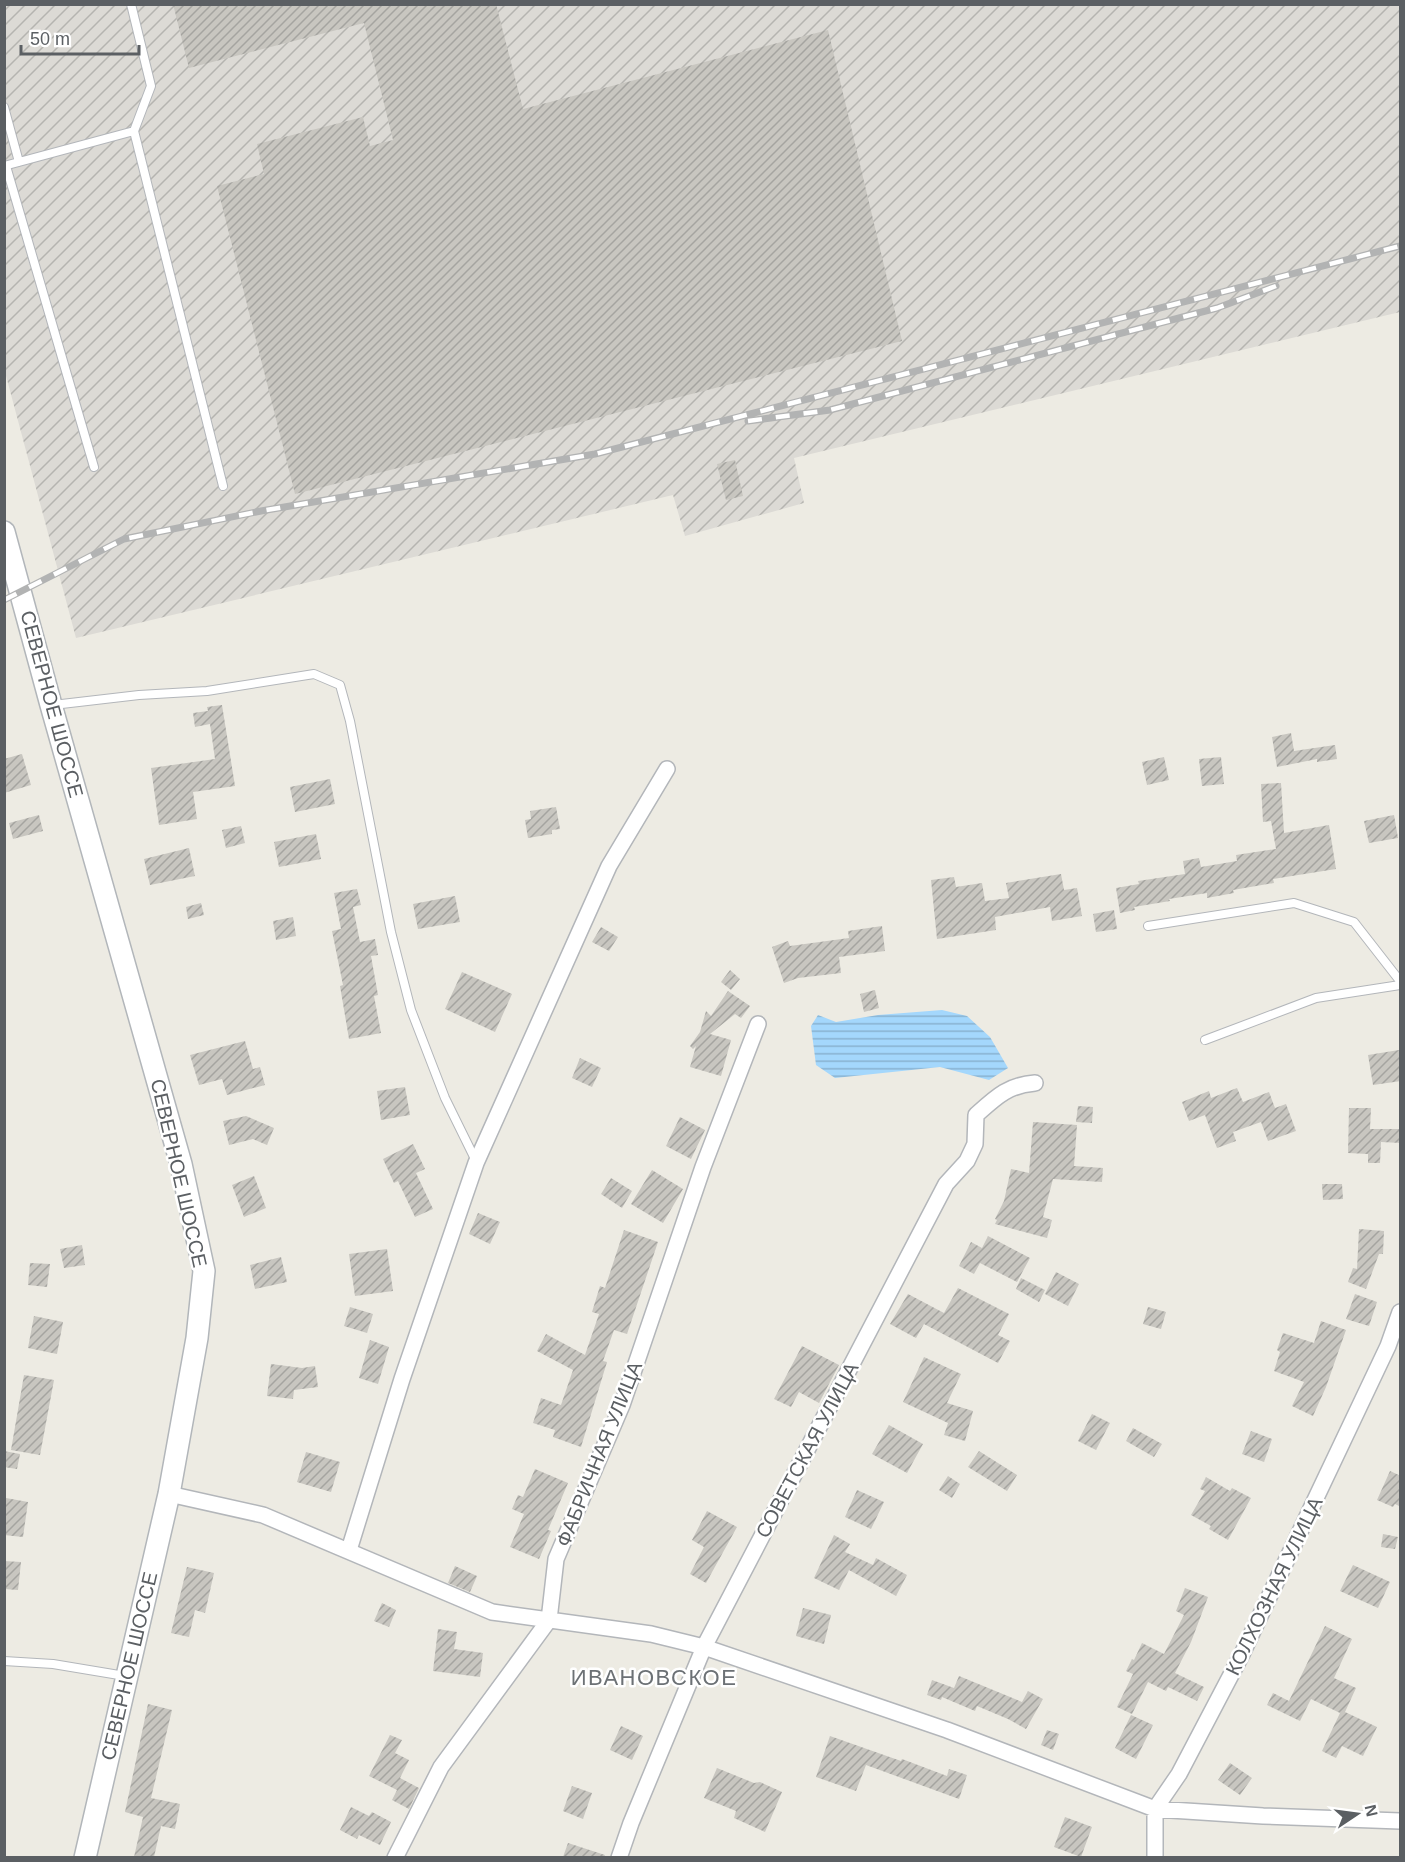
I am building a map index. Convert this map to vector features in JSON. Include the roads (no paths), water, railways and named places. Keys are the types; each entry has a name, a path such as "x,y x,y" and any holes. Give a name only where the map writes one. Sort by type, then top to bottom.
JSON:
{"main road":[{"name":"СЕВЕРНОЕ ШОССЕ","path":"4,532 181,1164 204,1271 197,1338 169,1494 85,1857"}],"street":[{"path":"349,1550 402,1378 476,1163 609,866 667,769"},
{"name":"ФАБРИЧНАЯ УЛИЦА","path":"395,1857 441,1767 549,1620 556,1559 622,1405 703,1167 758,1024"},
{"name":"СОВЕТСКАЯ УЛИЦА","path":"619,1857 704,1647 946,1184 967,1161 975,1144 976,1116 991,1102 1017,1084 1035,1083"},
{"name":"КОЛХОЗНАЯ УЛИЦА","path":"1155,1809 1179,1774 1243,1652 1388,1346 1401,1312"},
{"path":"169,1494 263,1515 492,1612 651,1634 704,1647 947,1730 1155,1809 1401,1821"},
{"path":"1155,1809 1155,1857"}],"lane":[{"path":"131,4 151,86 134,131 223,486"},
{"path":"4,107 19,162"},
{"path":"94,467 5,166 134,131"},
{"path":"51,705 139,695 207,691 314,674 340,685 350,721 391,932 411,1010 445,1098 476,1163"},
{"path":"1148,927 1294,903 1354,922 1401,983 1316,998 1205,1040"},
{"path":"4,1661 53,1664 126,1677"}],"water":[{"path":"942,1010 967,1016 990,1037 1008,1068 989,1080 940,1067 835,1078 816,1065 811,1026 818,1015 836,1022 878,1015"}],"railway":[{"path":"4,600 124,539 261,511 595,454 1400,246"},
{"path":"748,421 830,410 1217,308 1276,286"}],"district":[{"name":"ИВАНОВСКОЕ","path":"654,1677"}]}
